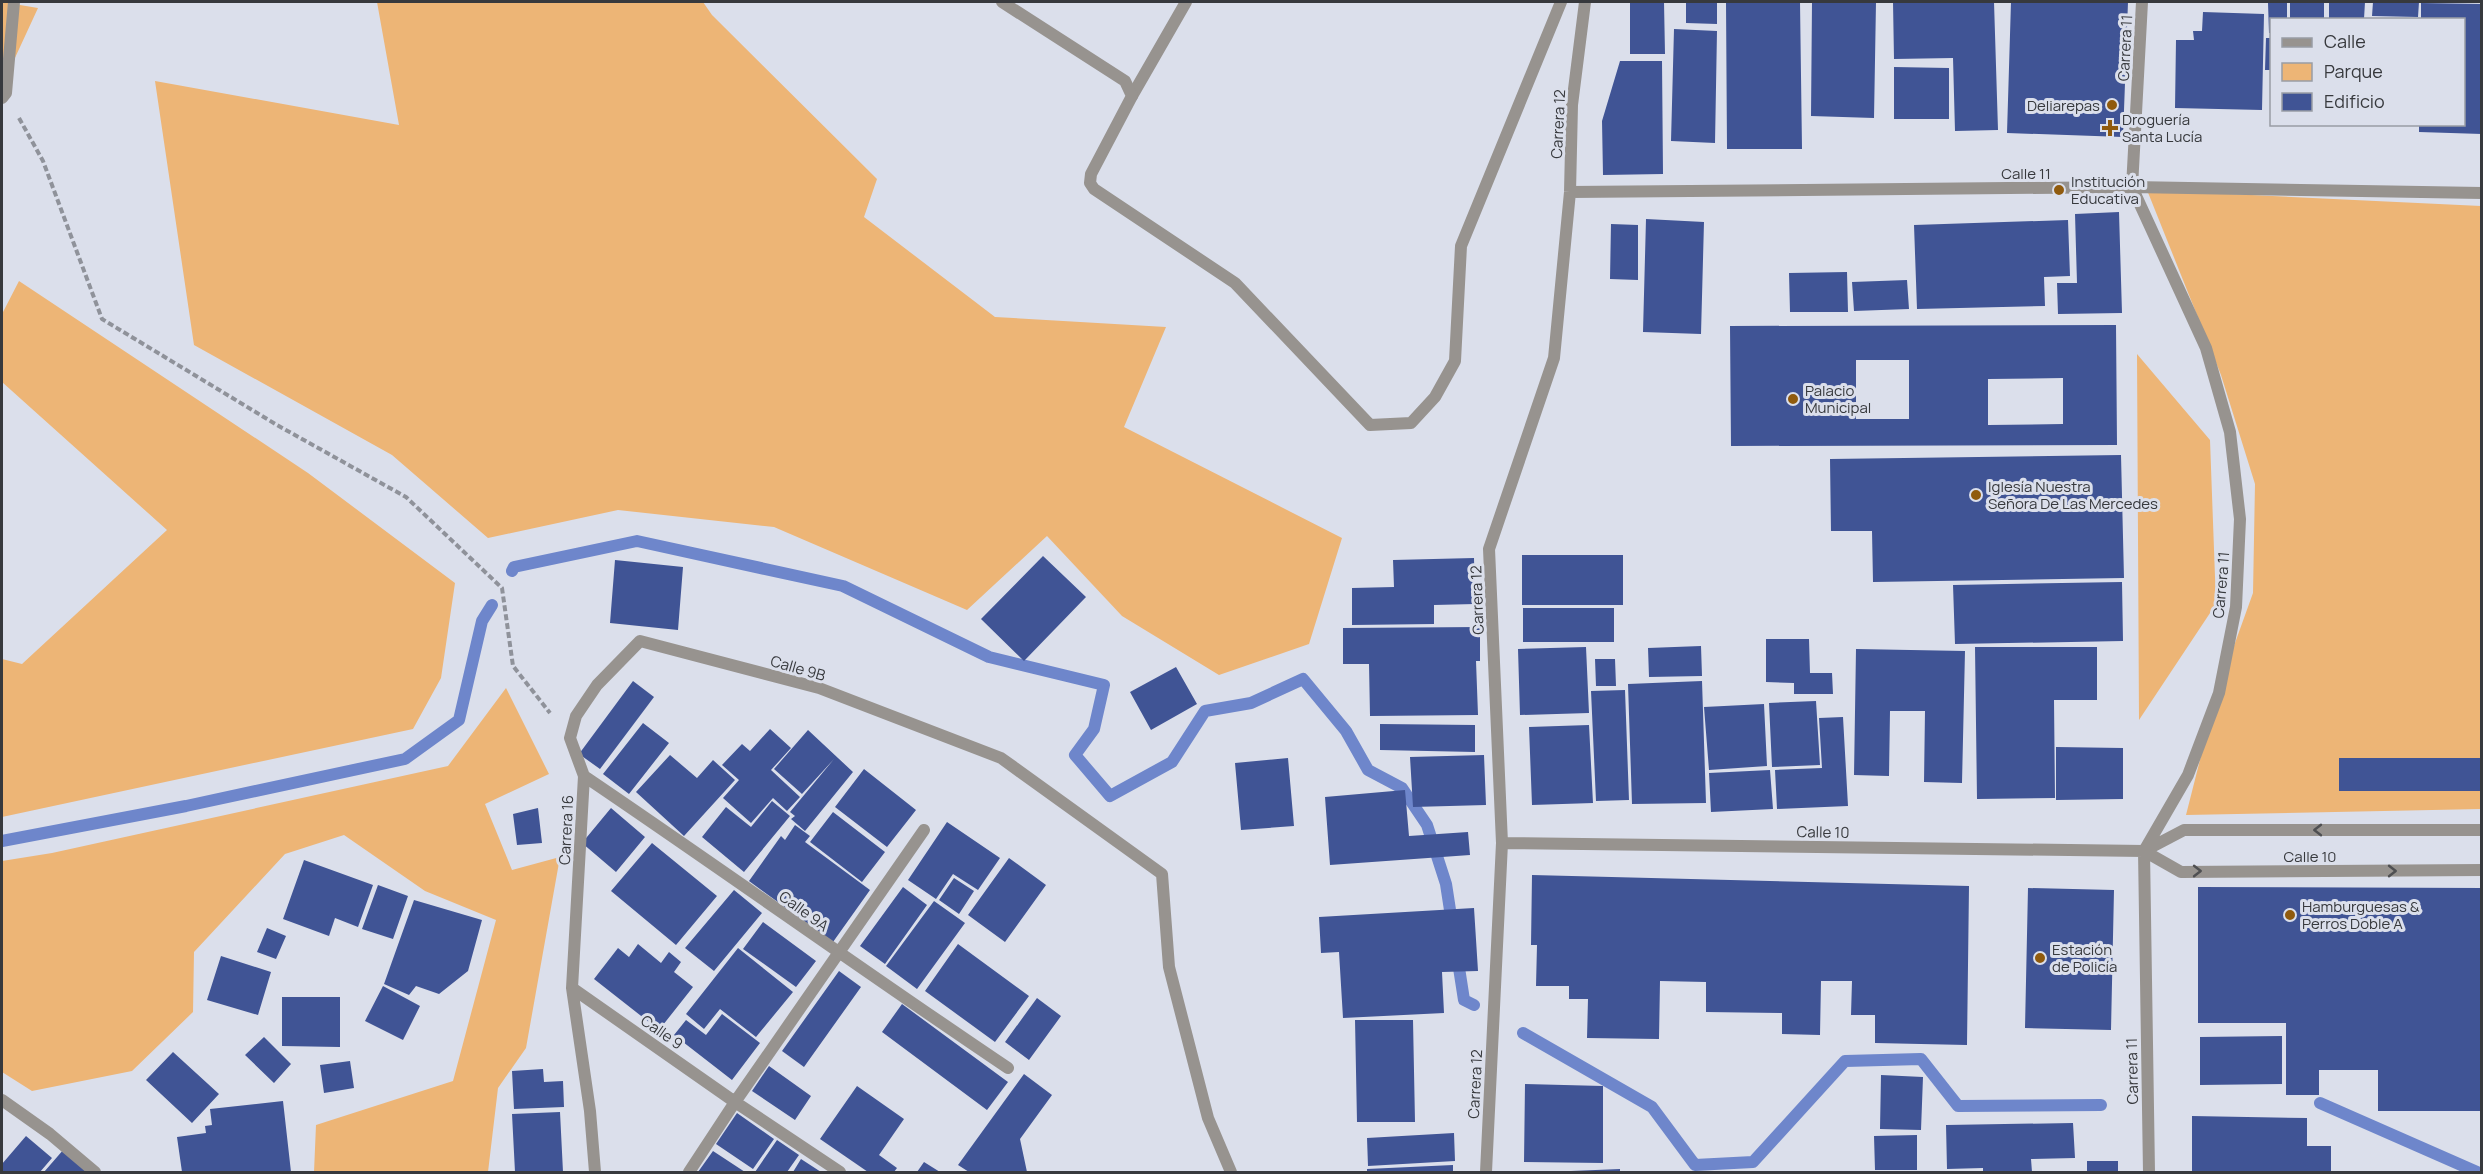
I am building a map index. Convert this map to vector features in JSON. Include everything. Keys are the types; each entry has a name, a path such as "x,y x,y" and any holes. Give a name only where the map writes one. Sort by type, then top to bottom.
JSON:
{"street":[{"path":"4,96 14,2"},
{"path":"1002,2 1125,81 1132,96"},
{"path":"1186,2 1132,96 1091,174 1090,183 1094,189 1235,283 1370,425 1412,423 1435,397 1455,361 1461,246 1561,2"},
{"name":"Carrera 12","path":"1486,1173 1502,843 1489,549 1554,358 1570,192 1572,105 1585,2"},
{"name":"Carrera 11","path":"2142,2 2132,187 2206,348 2230,432 2240,519 2236,607 2219,693 2188,775 2144,850 2149,1173"},
{"name":"Calle 11","path":"1570,192 2132,187 2481,193"},
{"name":"Calle 9B","path":"570,738 576,716 597,685 640,641 819,688 1001,758 1162,874 1169,967 1208,1118 1231,1173"},
{"name":"Carrera 16","path":"570,738 584,776 572,987 590,1111 595,1173"},
{"name":"Calle 9A","path":"584,776 711,861 839,954 1008,1068"},
{"path":"689,1173 735,1102 924,830"},
{"name":"Calle 10","path":"1502,843 2144,850 2184,830 2481,830"},
{"name":"Calle 10","path":"2144,850 2181,872 2481,870"},
{"name":"Calle 9","path":"572,987 840,1173"},
{"path":"2,1100 50,1134 95,1173"}],"path":[{"path":"4,96 43,160 102,319 277,425 406,497 502,588 513,666 570,738"}],"green space":[{"path":"2,2 38,8 2,86"},
{"path":"377,2 703,2 712,15 877,179 864,217 995,317 1166,327 1124,427 1342,538 1309,644 1219,675 1122,616 1047,536 967,610 774,527 618,510 488,538 392,455 194,345 155,81 399,125"},
{"path":"2147,190 2481,206 2481,809 2186,815 2217,693 2253,593 2255,484 2221,375"},
{"path":"19,281 308,473 455,583 441,678 413,729 2,817 2,659 22,664 167,530 2,382 2,314"},
{"path":"2137,354 2210,440 2216,604 2139,720"},
{"path":"506,688 549,774 485,804 512,870 560,857 526,1048 498,1088 488,1172 314,1172 316,1125 453,1081 496,920 425,891 344,835 285,854 194,952 193,1012 132,1071 32,1091 2,1072 2,861 52,853 448,766"}],"building":[{"path":"1630,2 1664,2 1665,54 1630,54"},
{"path":"1686,2 1717,2 1717,24 1686,23"},
{"path":"1726,2 1800,2 1802,149 1727,149"},
{"path":"1812,2 1876,2 1874,118 1811,116"},
{"path":"1893,2 1994,2 1998,130 1955,131 1953,58 1894,59"},
{"path":"2011,2 2128,2 2123,137 2007,133"},
{"path":"2290,2 2324,2 2324,18 2290,18"},
{"path":"2329,2 2365,2 2364,18 2329,18"},
{"path":"2373,2 2419,2 2418,17 2372,16"},
{"path":"2268,3 2287,3 2287,18 2270,18 2269,33"},
{"path":"2421,3 2482,4 2482,134 2419,132 2419,126 2465,126 2465,18 2421,18"},
{"path":"2203,12 2264,14 2262,110 2175,108 2176,40 2194,40 2193,31 2202,31"},
{"path":"1674,29 1717,31 1715,143 1671,141"},
{"path":"2266,38 2270,38 2270,70 2265,70"},
{"path":"1620,61 1662,61 1663,174 1603,175 1602,121"},
{"path":"1894,67 1949,68 1949,119 1894,119"},
{"path":"2119,212 2122,313 2058,314 2057,283 2077,283 2075,214"},
{"path":"1646,219 1704,222 1701,334 1643,332"},
{"path":"2068,220 2070,276 2044,277 2045,306 1917,309 1914,225"},
{"path":"1611,224 1638,225 1638,280 1610,279"},
{"path":"1847,272 1848,312 1790,312 1789,273"},
{"path":"1907,280 1909,309 1854,311 1852,282"},
{"name":"Palacio Municipal","path":"2116,325 2117,445 1731,446 1730,326","holes":["1856,360 1909,360 1909,419 1856,419","2063,378 2063,424 1988,425 1988,379"]},
{"name":"Iglesía Nuestra Señora De Las Mercedes","path":"2121,455 2124,578 1873,582 1872,531 1831,531 1830,459"},
{"path":"1522,555 1623,555 1623,605 1522,605"},
{"path":"1043,556 1086,597 1024,661 981,619"},
{"path":"1474,558 1475,604 1434,605 1434,624 1352,625 1352,588 1394,587 1393,560"},
{"path":"615,560 683,567 678,630 610,623"},
{"path":"2122,582 2123,641 1955,644 1953,585"},
{"path":"1523,608 1614,608 1614,642 1523,642"},
{"path":"1480,627 1480,661 1476,661 1478,715 1370,716 1369,664 1343,664 1343,628"},
{"path":"1766,639 1809,639 1810,673 1832,673 1833,694 1794,694 1794,683 1766,682"},
{"path":"1701,646 1702,676 1649,677 1648,648"},
{"path":"1586,647 1589,713 1520,715 1518,649"},
{"path":"1975,647 2097,647 2097,700 2054,700 2055,798 1977,799"},
{"path":"1856,649 1965,651 1962,783 1924,782 1925,711 1890,711 1889,776 1854,775"},
{"path":"1595,659 1615,659 1616,686 1596,686"},
{"path":"1176,667 1197,704 1151,730 1130,692"},
{"path":"633,681 654,697 600,769 579,754"},
{"path":"1702,681 1706,803 1632,804 1628,684"},
{"path":"1625,690 1629,800 1596,801 1591,691"},
{"path":"1816,701 1820,765 1772,767 1769,703"},
{"path":"1764,704 1767,766 1709,770 1704,707"},
{"path":"1843,717 1848,806 1777,809 1775,770 1822,768 1819,718"},
{"path":"643,723 669,743 629,794 603,774"},
{"path":"1380,724 1475,725 1475,752 1380,750"},
{"path":"1589,725 1593,803 1532,805 1529,727"},
{"path":"770,729 791,748 771,770 800,797 787,811 773,798 751,823 723,798 739,780 722,765 742,744 750,751"},
{"path":"808,730 853,772 805,831 791,819 795,816 790,812 834,759 802,794 774,769"},
{"path":"2056,747 2123,748 2123,799 2056,800"},
{"path":"670,755 697,778 713,760 735,780 684,836 636,792"},
{"path":"1484,755 1486,805 1413,807 1410,757"},
{"path":"1288,758 1294,826 1241,830 1235,763"},
{"path":"2339,758 2482,758 2482,791 2339,791"},
{"path":"864,769 916,810 887,847 835,807"},
{"path":"1770,770 1773,809 1711,812 1709,773"},
{"path":"1405,790 1409,836 1468,832 1470,855 1330,865 1325,797"},
{"path":"772,801 790,816 744,872 702,837 726,807 751,827"},
{"path":"538,808 542,843 517,845 513,814"},
{"path":"611,808 645,837 616,872 582,843"},
{"path":"833,812 885,852 862,882 810,842"},
{"path":"947,822 1000,858 978,890 953,874 936,899 908,880"},
{"path":"795,825 810,836 805,842 870,890 833,942 749,881 781,836 785,840"},
{"path":"652,843 717,896 676,945 611,891"},
{"path":"1009,858 1046,885 1005,942 968,915"},
{"path":"304,860 373,885 358,927 335,918 329,936 283,919"},
{"path":"1532,875 1969,886 1967,1045 1875,1043 1875,1015 1851,1015 1852,981 1821,981 1820,1035 1782,1034 1782,1013 1706,1012 1706,982 1660,981 1659,1039 1587,1038 1588,999 1569,999 1569,986 1536,986 1537,945 1531,945"},
{"path":"954,878 974,891 959,914 939,900"},
{"path":"378,885 408,896 393,939 362,929"},
{"path":"903,887 927,905 885,964 860,946"},
{"path":"2198,887 2482,888 2482,1111 2378,1111 2378,1070 2319,1070 2319,1095 2286,1095 2286,1023 2198,1023"},
{"path":"2028,888 2114,890 2111,1030 2025,1028"},
{"path":"734,890 762,913 714,971 685,948"},
{"path":"414,900 482,920 468,971 439,994 416,986 409,995 384,984"},
{"path":"934,901 965,923 917,989 886,966"},
{"path":"1474,908 1478,971 1442,972 1444,1013 1343,1018 1339,952 1321,953 1319,917"},
{"path":"763,922 816,961 796,987 743,949"},
{"path":"267,928 286,936 276,959 257,952"},
{"path":"638,944 661,963 669,952 681,962 674,972 693,987 659,1030 594,979 618,948 629,957"},
{"path":"958,944 1029,996 995,1042 925,991"},
{"path":"738,948 793,992 756,1037 720,1009 704,1029 686,1014"},
{"path":"221,956 271,972 258,1015 207,1000"},
{"path":"839,971 861,987 804,1067 782,1051"},
{"path":"383,986 420,1006 403,1040 365,1021"},
{"path":"282,997 340,997 340,1047 282,1046"},
{"path":"1037,998 1061,1016 1029,1060 1005,1042"},
{"path":"902,1004 1008,1082 987,1110 882,1032"},
{"path":"722,1014 760,1043 732,1080 674,1035 686,1020 706,1035"},
{"path":"1355,1020 1413,1020 1415,1122 1357,1122"},
{"path":"2282,1036 2282,1084 2200,1085 2200,1037"},
{"path":"264,1037 291,1064 274,1083 245,1055"},
{"path":"173,1052 219,1094 192,1123 146,1080"},
{"path":"350,1061 354,1088 324,1093 320,1065"},
{"path":"769,1066 811,1096 795,1120 752,1091"},
{"path":"543,1069 544,1082 563,1081 564,1107 514,1109 512,1071"},
{"path":"1024,1074 1052,1095 1020,1139 1027,1172 969,1172 958,1165"},
{"path":"1881,1075 1923,1077 1921,1130 1880,1129"},
{"path":"1525,1084 1603,1086 1603,1163 1524,1162"},
{"path":"857,1086 904,1119 879,1155 897,1168 894,1172 868,1172 820,1139"},
{"path":"283,1101 291,1172 182,1172 177,1137 206,1133 205,1126 212,1125 210,1109"},
{"path":"560,1112 563,1172 515,1172 512,1114"},
{"path":"737,1113 774,1139 753,1169 716,1144"},
{"path":"2192,1116 2307,1118 2307,1146 2331,1146 2331,1172 2192,1172"},
{"path":"2073,1123 2075,1158 2031,1159 2032,1172 1983,1172 1983,1168 1947,1169 1946,1125"},
{"path":"1454,1133 1455,1161 1368,1166 1367,1138"},
{"path":"1917,1135 1917,1170 1875,1170 1874,1136"},
{"path":"26,1136 52,1158 40,1172 2,1172 2,1164"},
{"path":"777,1140 799,1155 787,1172 755,1172"},
{"path":"64,1149 91,1172 44,1172"},
{"path":"713,1151 745,1172 698,1172"},
{"path":"801,1159 821,1172 793,1172"},
{"path":"2087,1161 2118,1161 2118,1172 2087,1172"},
{"path":"924,1162 940,1172 917,1172"},
{"path":"1453,1165 1453,1172 1367,1172 1367,1169"},
{"path":"1620,1169 1620,1172 1571,1172 1571,1171"}],"waterway":[{"path":"512,571 514,567 637,541 843,586 989,657 1104,685 1094,729 1075,755 1110,796 1172,762 1205,711 1251,703 1303,679 1346,731 1368,770 1402,788 1427,825 1446,884 1452,923"},
{"path":"2,841 186,806 405,759 459,720 482,621 492,605"},
{"path":"1457,955 1464,1000 1474,1005"},
{"path":"1523,1033 1652,1107 1695,1165 1753,1162 1845,1061 1921,1059 1958,1106 2101,1105"},
{"path":"2320,1103 2477,1172"}],"place":[{"name":"Deliarepas","path":"2112,105"},
{"name":"Droguería Santa Lucía","path":"2110,128"},
{"name":"Institución Educativa","path":"2059,190"},
{"name":"Palacio Municipal","path":"1793,399"},
{"name":"Iglesía Nuestra Señora De Las Mercedes","path":"1976,495"},
{"name":"Hamburguesas & Perros Doble A","path":"2290,915"},
{"name":"Estación de Policía","path":"2040,958"}]}
